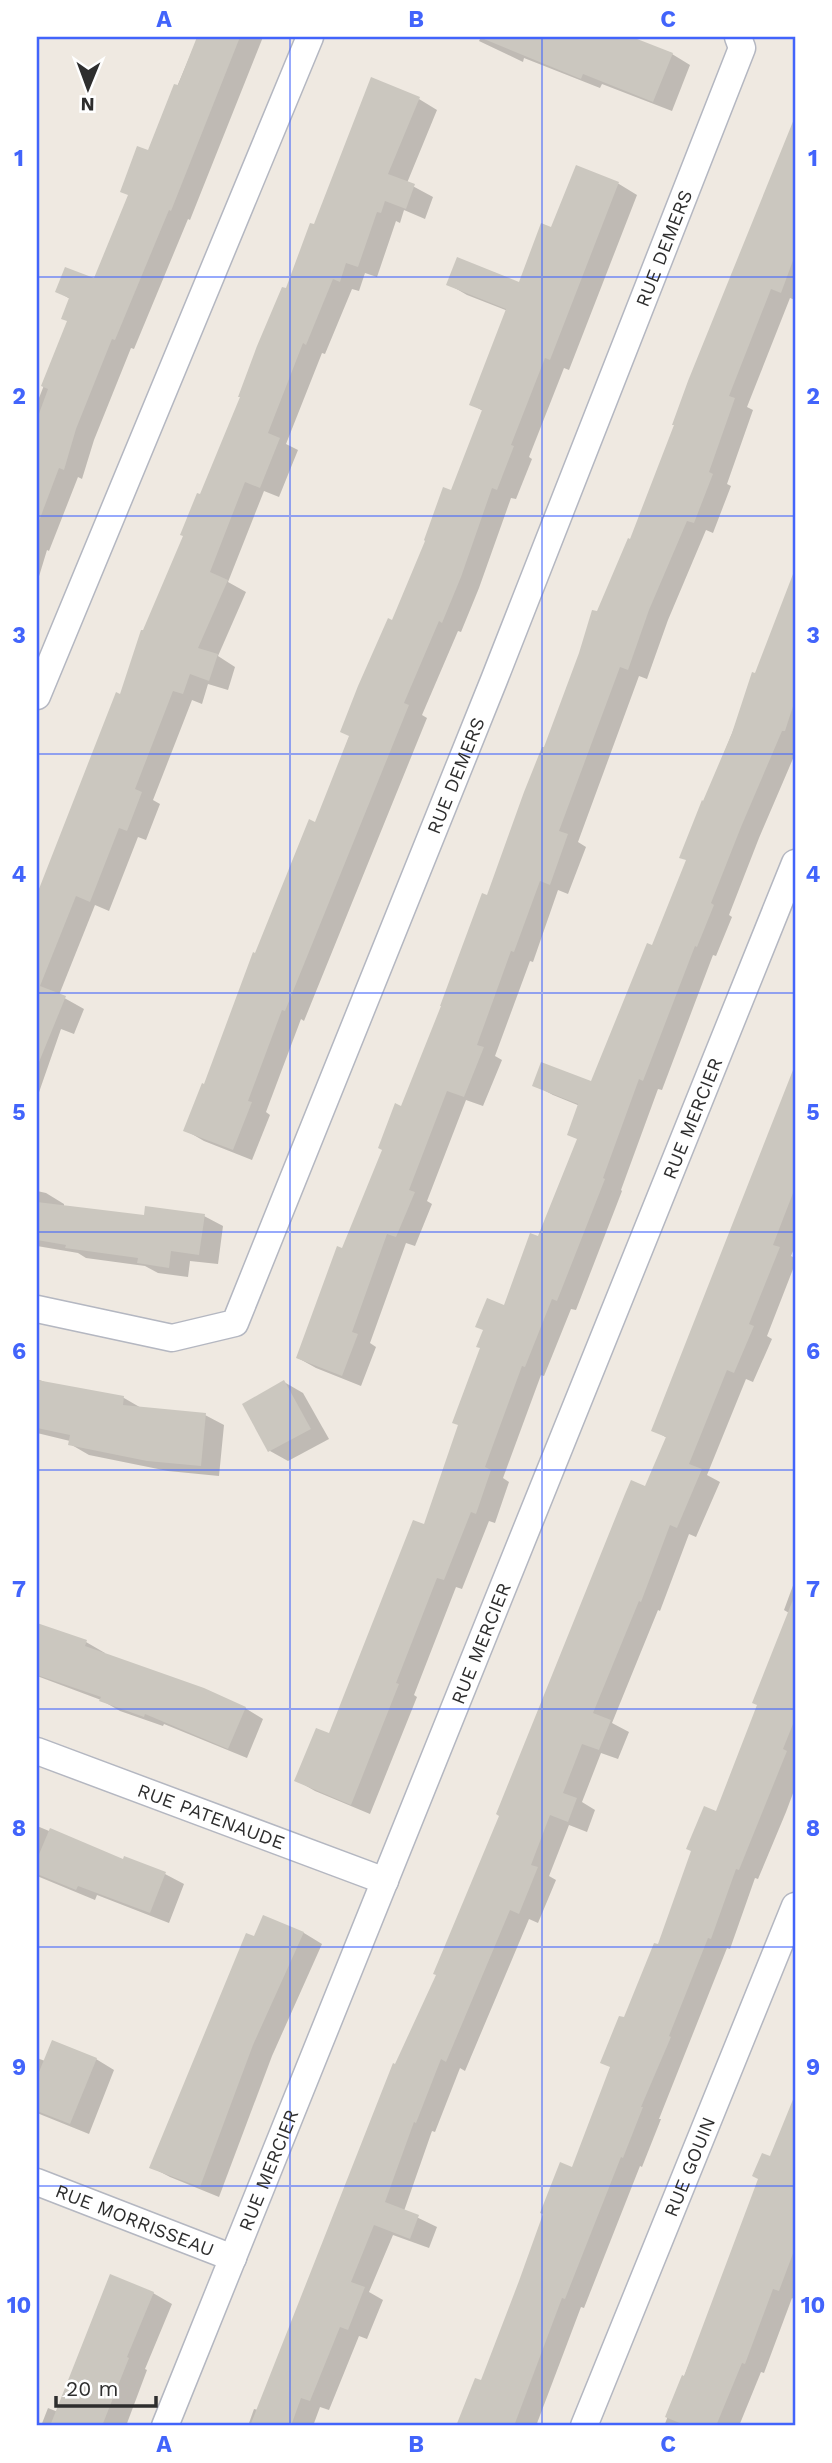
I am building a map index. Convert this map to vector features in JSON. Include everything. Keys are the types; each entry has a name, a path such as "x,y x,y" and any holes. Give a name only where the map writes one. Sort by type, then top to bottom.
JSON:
{"street":[{"path":"37,696 310,37"},
{"name":"RUE DEMERS","path":"37,1309 172,1338 235,1323 494,680 743,48 738,37"},
{"name":"RUE MERCIER","path":"166,2426 795,863"},
{"name":"RUE PATENAUDE","path":"37,1751 385,1881"},
{"name":"RUE GOUIN","path":"584,2426 795,1906"},
{"name":"RUE MORRISSEAU","path":"37,2182 233,2258"}],"building":[{"path":"197,37 240,37 171,211 169,210 115,340 112,339 76,429 64,470 59,468 37,521 37,419 48,389 41,386 67,321 61,319 69,298 55,292 65,267 94,278 128,195 120,192 137,146 148,150 174,84 178,85"},
{"path":"479,37 632,37 673,53 653,102 583,74 581,79"},
{"path":"371,77 420,97 388,174 415,184 406,209 385,201 381,213 377,212 358,267 346,263 340,282 333,279 306,345 303,343 268,433 280,438 260,488 245,482 210,572 228,580 198,648 218,654 209,681 190,674 183,694 173,691 135,789 142,792 127,831 119,828 90,902 76,896 40,986 66,996 37,1067 37,894 116,692 120,694 141,630 240,397 257,346 282,287 286,288 310,223 314,224"},
{"path":"794,119 795,255 781,293 771,289 729,396 735,398 709,472 713,474 694,523 687,521 649,610 628,670 620,667 559,831 568,834 550,885 540,881 514,952 511,951 477,1045 484,1047 464,1097 447,1091 409,1190 415,1192 396,1237 387,1234 352,1332 358,1334 342,1376 296,1358 337,1246 342,1248 382,1150 378,1148 395,1103 401,1106 482,893 487,895 579,653 592,610 597,611 628,538 630,539 688,381"},
{"path":"576,165 619,182 550,360 545,358 511,445 514,446 497,490 492,488 461,577 404,703 409,705 285,1011 282,1010 233,1150 183,1131 202,1083 204,1084 253,952 255,953 309,819 315,822 349,736 340,732 358,686 388,618 392,620 425,541 443,487 451,490 482,410 469,405 506,309 446,285 457,257 519,282 541,223 551,227"},
{"path":"793,574 795,700 785,731 782,731 741,827 711,903 714,905 697,947 695,946 643,1081 639,1079 603,1178 605,1179 557,1301 552,1299 525,1367 522,1366 485,1467 491,1470 476,1514 471,1512 444,1580 437,1578 351,1805 294,1781 316,1728 329,1733 413,1520 424,1524 458,1425 452,1423 480,1348 476,1347 483,1330 475,1327 487,1298 504,1305 530,1233 538,1236 577,1139 567,1135 578,1104 532,1086 541,1062 591,1081 647,943 652,945 686,860 679,858 732,733 752,672 755,673"},
{"path":"793,1070 795,1188 773,1245 780,1247 749,1324 754,1326 734,1373 727,1370 689,1464 702,1469 677,1528 670,1525 641,1602 639,1601 593,1713 611,1720 599,1750 582,1744 563,1793 577,1798 568,1822 550,1815 531,1865 538,1867 519,1914 510,1910 446,2062 441,2059 416,2123 414,2122 385,2202 419,2215 410,2239 374,2225 351,2282 365,2287 348,2330 340,2327 310,2401 301,2398 291,2426 250,2426 393,2063 395,2064 436,1975 433,1974 499,1816 496,1814 625,1494 631,1480 645,1486 666,1437 651,1431"},
{"path":"37,1202 144,1215 145,1206 205,1214 199,1255 171,1251 169,1268 137,1263 138,1258 65,1248 66,1245 37,1240"},
{"path":"37,1380 124,1396 123,1405 206,1413 201,1466 147,1461 68,1445 70,1435 37,1428"},
{"path":"284,1380 311,1429 268,1452 242,1404"},
{"path":"794,1597 795,1719 783,1749 787,1751 739,1870 736,1869 711,1939 708,1938 623,2158 621,2157 565,2299 562,2298 514,2426 456,2426 475,2378 481,2380 560,2162 572,2167 610,2067 600,2063 619,2016 624,2017 654,1943 658,1944 691,1851 686,1849 704,1806 716,1811 757,1705 752,1703"},
{"path":"37,1623 87,1640 85,1646 204,1688 246,1707 228,1749 145,1714 144,1717 99,1701 101,1697 37,1675"},
{"path":"50,1828 123,1859 124,1856 166,1872 150,1913 78,1886 76,1890 37,1874 37,1859"},
{"path":"263,1915 304,1932 253,2045 200,2187 149,2168 246,1933 254,1936"},
{"path":"52,2040 97,2058 70,2124 37,2111 37,2077"},
{"path":"794,2097 795,2248 779,2291 773,2289 745,2364 742,2363 716,2426 687,2426 665,2417 682,2375 684,2376 758,2179 752,2176 762,2153 770,2156"},
{"path":"110,2274 154,2292 127,2357 129,2358 102,2426 50,2426"}]}
